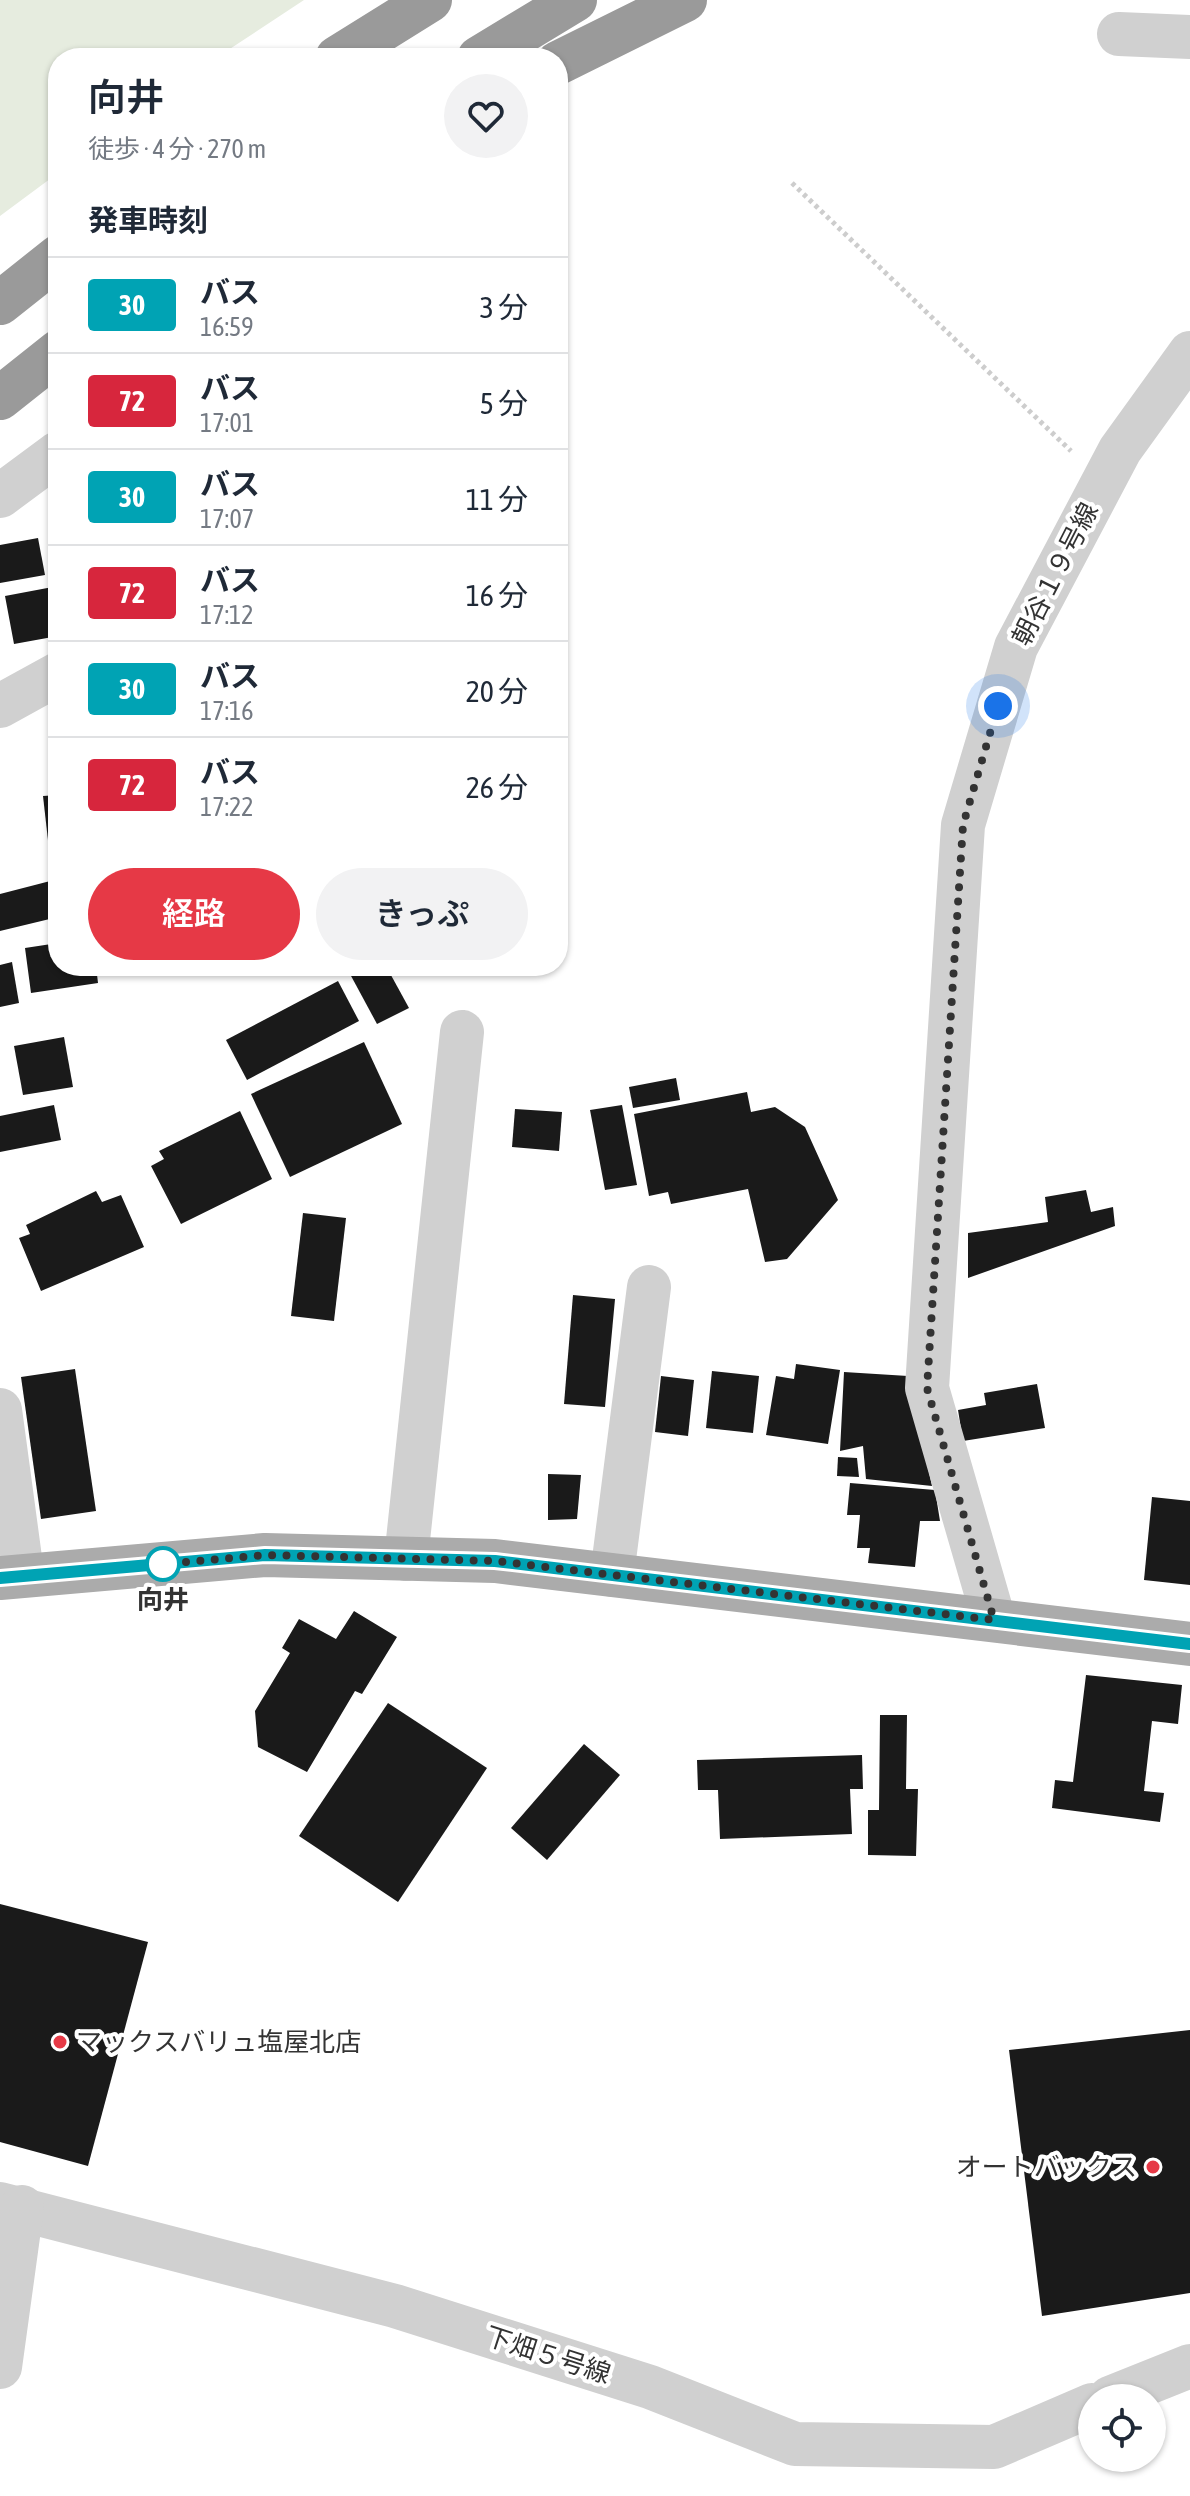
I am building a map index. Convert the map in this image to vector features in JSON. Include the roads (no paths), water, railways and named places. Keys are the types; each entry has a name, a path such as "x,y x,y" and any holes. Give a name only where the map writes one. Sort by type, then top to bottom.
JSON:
{"highway":[{"path":"353,48 430,0"},
{"path":"496,48 575,0"},
{"path":"568,58 685,0"},
{"path":"0,303 48,265"},
{"path":"0,400 48,360"},
{"path":"0,400 48,371"}],"main road":[{"path":"11,1576 265,1555 495,1561 1190,1644"}],"street":[{"path":"1119,34 1190,37"},
{"name":"朝谷１９号線","path":"994,1620 927,1388 963,825 1016,647 1120,450 1190,353"},
{"path":"0,496 48,460"},
{"path":"0,706 48,680"},
{"path":"406,1559 462,1032"},
{"path":"612,1575 649,1287"},
{"path":"0,1410 11,1576"},
{"path":"0,2367 11,2205"},
{"name":"下畑５号線","path":"11,2205 395,2306 650,2387 795,2444 994,2447 1078,2411"},
{"path":"1145,2384 1190,2366"}],"place":[{"name":"向井","path":"163,1564"},
{"name":"マックスバリュ塩屋北店","path":"60,2042"},
{"name":"オートバックス","path":"1153,2167"}]}
